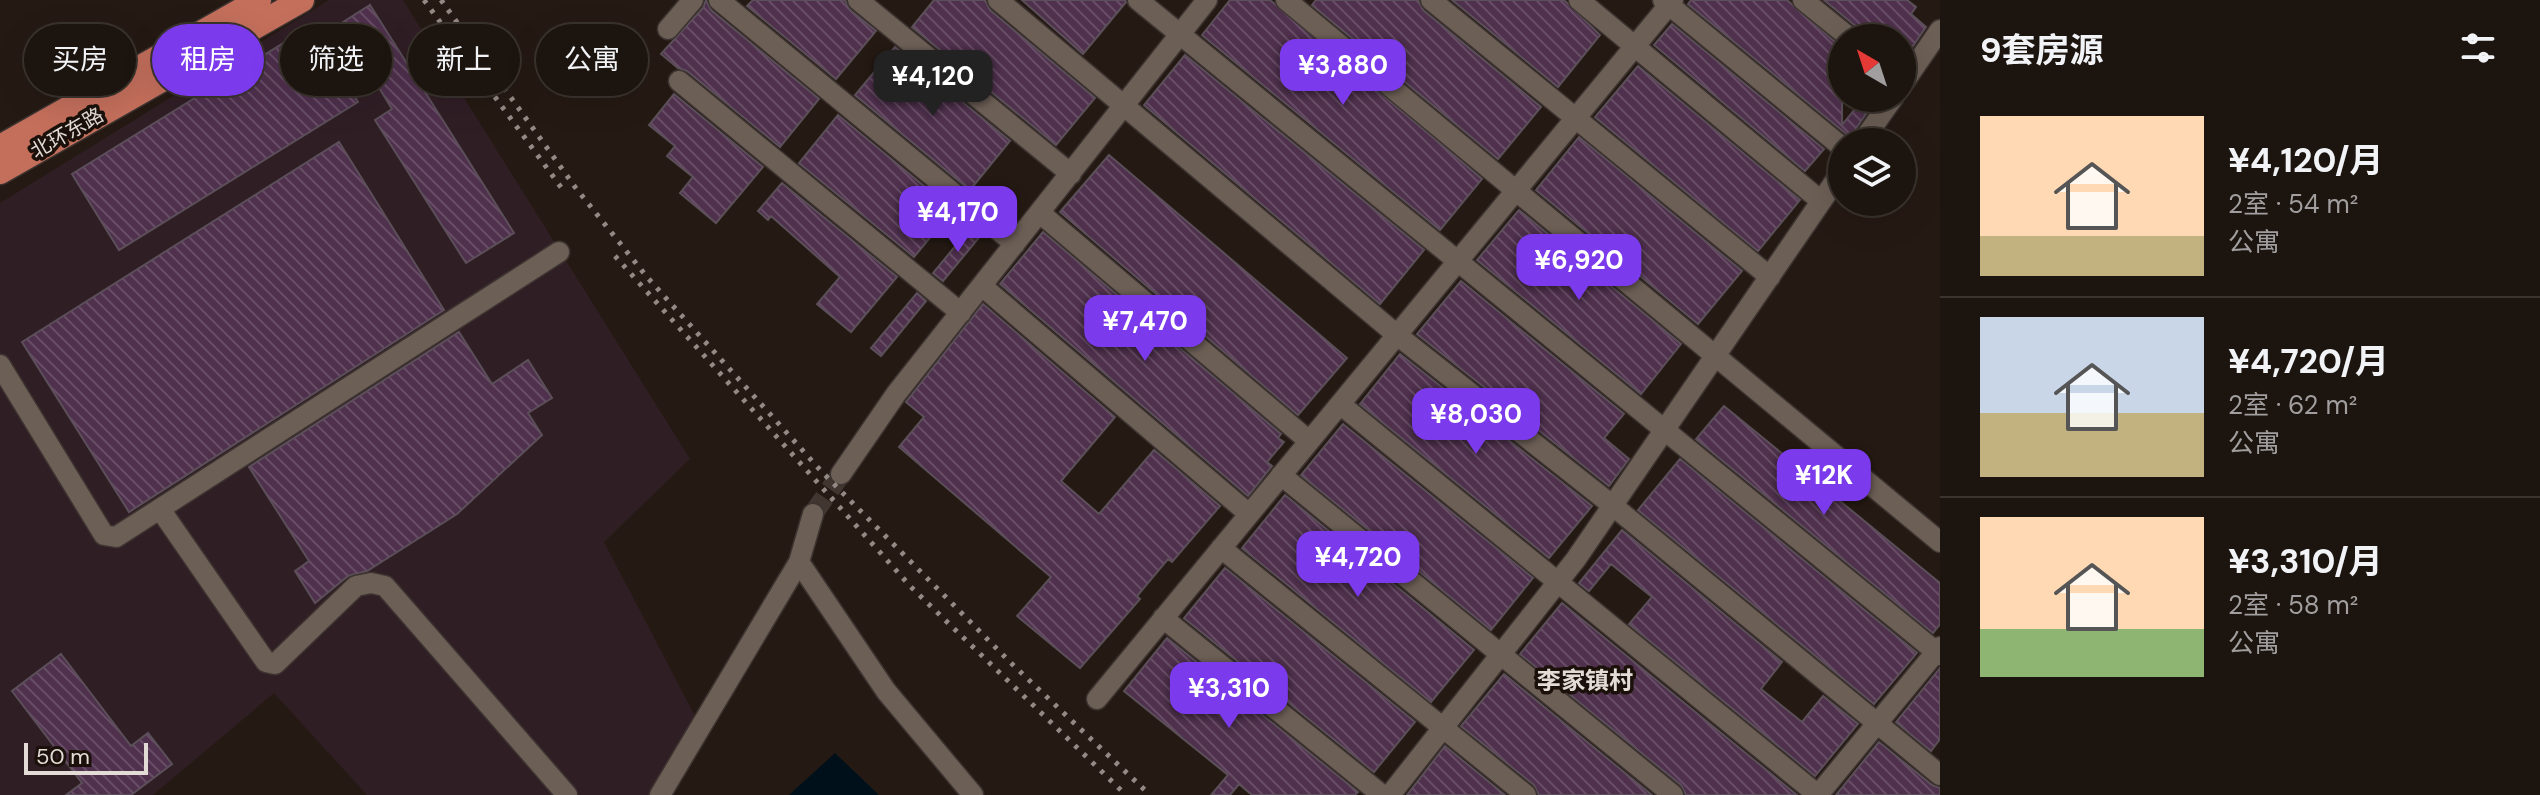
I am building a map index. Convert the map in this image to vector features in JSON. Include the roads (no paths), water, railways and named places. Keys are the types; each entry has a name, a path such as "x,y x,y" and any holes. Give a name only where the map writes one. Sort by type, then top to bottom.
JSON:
{"main road":[{"name":"北环东路","path":"0,147 259,0"},
{"name":"北环东路","path":"0,172 302,0"}],"street":[{"path":"668,29 693,0"},
{"path":"719,0 1015,244"},
{"path":"858,0 1071,174"},
{"path":"998,0 1397,335 1612,505 1940,775"},
{"path":"1138,0 1663,432 1939,651 1818,795 1340,404"},
{"path":"841,474 896,394 1207,0"},
{"path":"1286,0 1940,542"},
{"path":"1431,0 1770,277"},
{"path":"1579,0 1821,201"},
{"path":"1803,0 1833,24"},
{"path":"1097,699 1668,2 1828,135"},
{"path":"1916,64 1940,30"},
{"path":"679,81 961,313"},
{"path":"1390,795 1559,582 1828,191"},
{"path":"1040,213 1309,441"},
{"path":"0,365 104,535 116,537 559,252"},
{"path":"982,286 1249,514"},
{"path":"1281,475 1673,795"},
{"path":"160,509 266,662 275,664 356,586 371,583 385,586 567,795"},
{"path":"660,795 799,562 813,514"},
{"path":"1221,548 1526,795"},
{"path":"799,562 886,691 973,795"},
{"path":"1163,618 1382,795"}],"water":[{"path":"835,753 879,795 789,795"}],"tunnel":[{"path":"813,514 841,474"}],"railway":[{"path":"424,0 563,190"},
{"path":"441,0 575,187 647,277 822,472 1011,663 1150,795"},
{"path":"615,256 911,587 1126,795"}],"district":[{"name":"李家镇村","path":"1585,680"}]}
